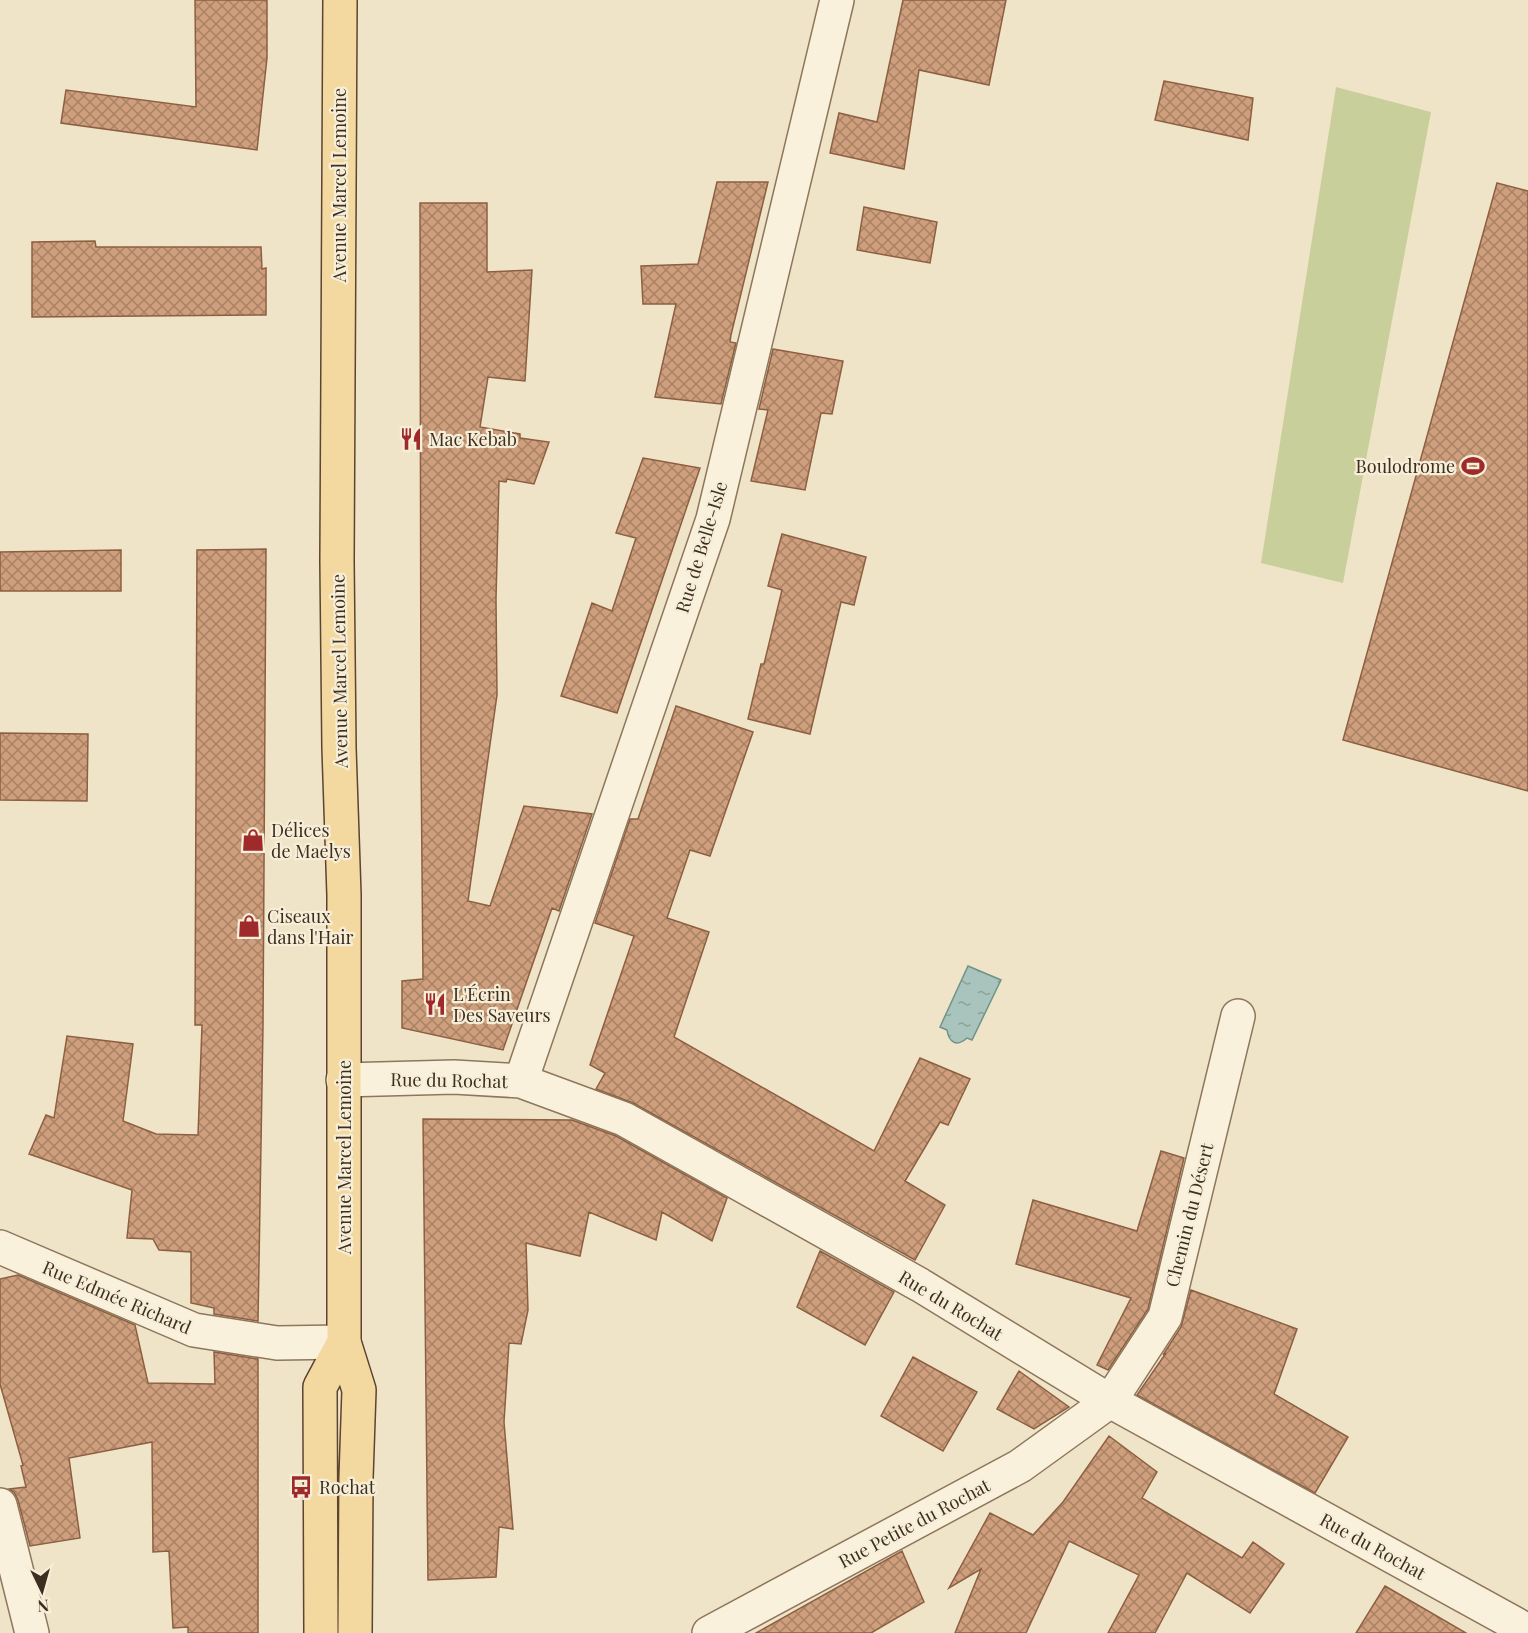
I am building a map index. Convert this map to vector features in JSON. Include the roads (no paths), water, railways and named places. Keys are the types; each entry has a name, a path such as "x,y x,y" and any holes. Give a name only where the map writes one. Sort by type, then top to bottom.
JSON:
{"main road":[{"name":"Avenue Marcel Lemoine","path":"340,0 337,561 339,748 344,895 344,1342 359,1390 355,1633"},
{"name":"Avenue Marcel Lemoine","path":"321,1633 320,1387 344,1342"}],"street":[{"name":"Rue de Belle-Isle","path":"521,1081 713,519 837,0"},
{"name":"Chemin du Désert","path":"1110,1401 1164,1317 1238,1016"},
{"name":"Rue du Rochat","path":"343,1080 454,1077 521,1081 624,1119 920,1285 1110,1401 1528,1631"},
{"name":"Rue Edmée Richard","path":"0,1247 194,1330 277,1343 344,1342"},
{"name":"Rue Petite du Rochat","path":"710,1633 1020,1466 1110,1401"},
{"path":"0,1505 32,1633"}],"water":[{"path":"968,966 1001,980 972,1040 967,1038 957,1043 952,1041 947,1030 940,1027"}],"place":[{"name":"Mac Kebab","path":"411,439"},
{"name":"Boulodrome","path":"1473,466"},
{"name":"Délices de Maelys","path":"253,840"},
{"name":"Ciseaux dans l'Hair","path":"249,926"},
{"name":"L'Écrin Des Saveurs","path":"435,1004"},
{"name":"Rochat","path":"301,1487"}]}
